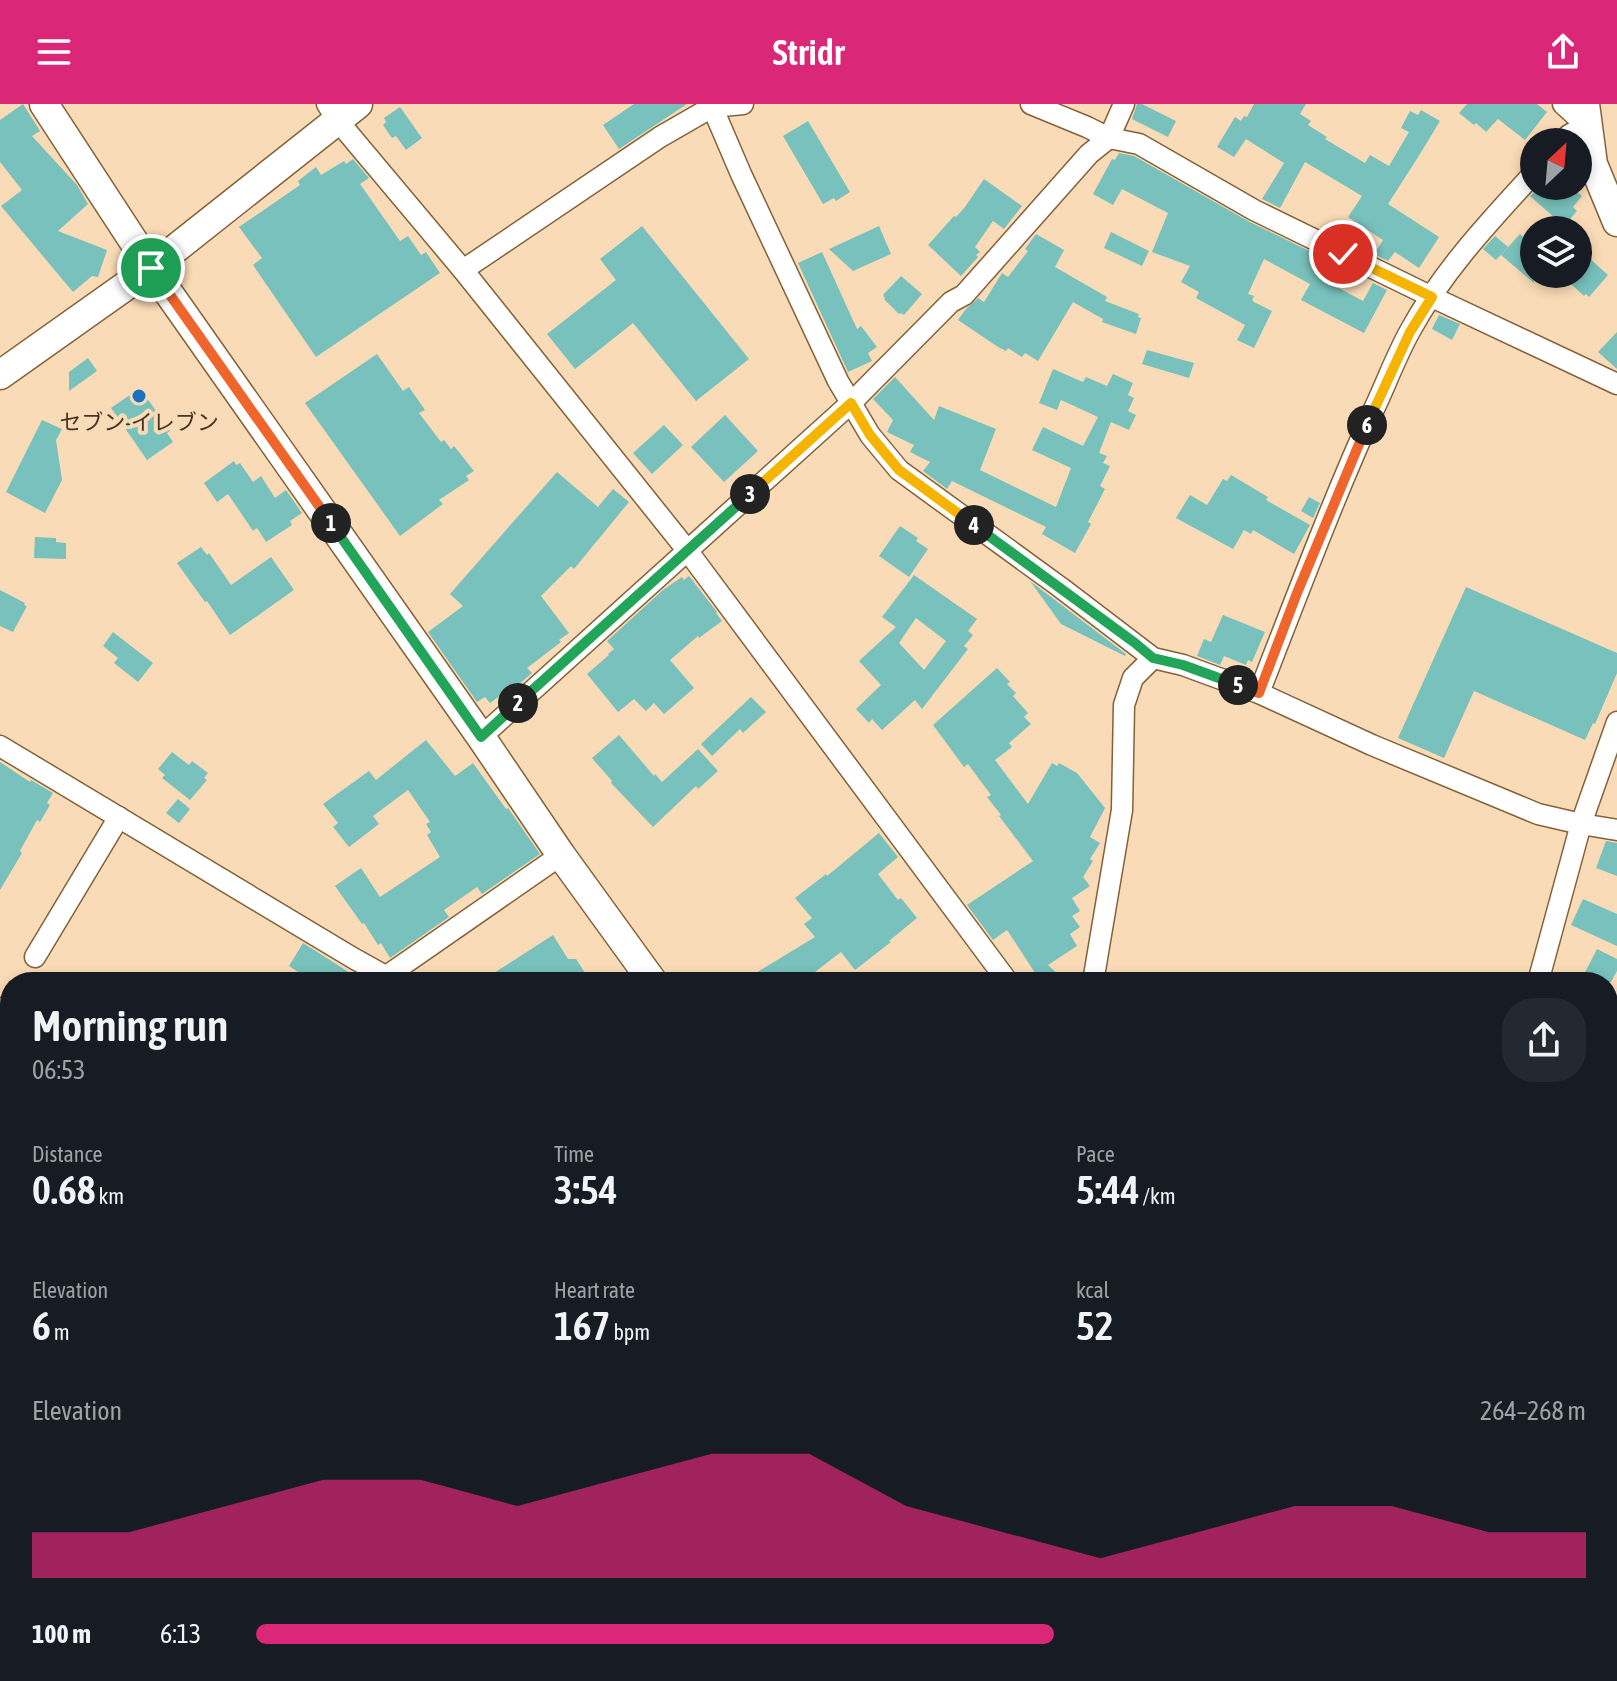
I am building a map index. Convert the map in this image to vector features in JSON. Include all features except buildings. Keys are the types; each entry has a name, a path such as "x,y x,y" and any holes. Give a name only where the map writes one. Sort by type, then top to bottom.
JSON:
{"street":[{"path":"44,104 151,268 646,972"},
{"path":"463,270 712,105 743,104"},
{"path":"1031,104 1109,138 1139,144 1254,210 1617,384"},
{"path":"481,737 851,403 951,302 964,295 1089,154 1109,138 1124,104"},
{"path":"1563,104 1586,115 1593,164 1617,222"},
{"path":"712,105 838,381 870,435 899,470 1153,658 1183,665 1259,693 1372,745 1538,814 1617,830"},
{"path":"0,375 151,268 341,110 463,270 687,550 1001,972"},
{"path":"1259,693 1359,442 1410,332 1470,243 1520,188"},
{"path":"1095,972 1122,810 1124,705 1133,678 1153,658"},
{"path":"1541,972 1581,824 1617,722"},
{"path":"0,746 374,972"},
{"path":"35,957 119,817"},
{"path":"398,972 561,855"}],"place":[{"name":"セブン-イレブン","path":"139,396"}],"route":[{"path":"151,268 481,737 851,403 870,435 899,470 1153,658 1183,665 1259,693 1359,442 1410,332 1432,297 1343,254"}]}
